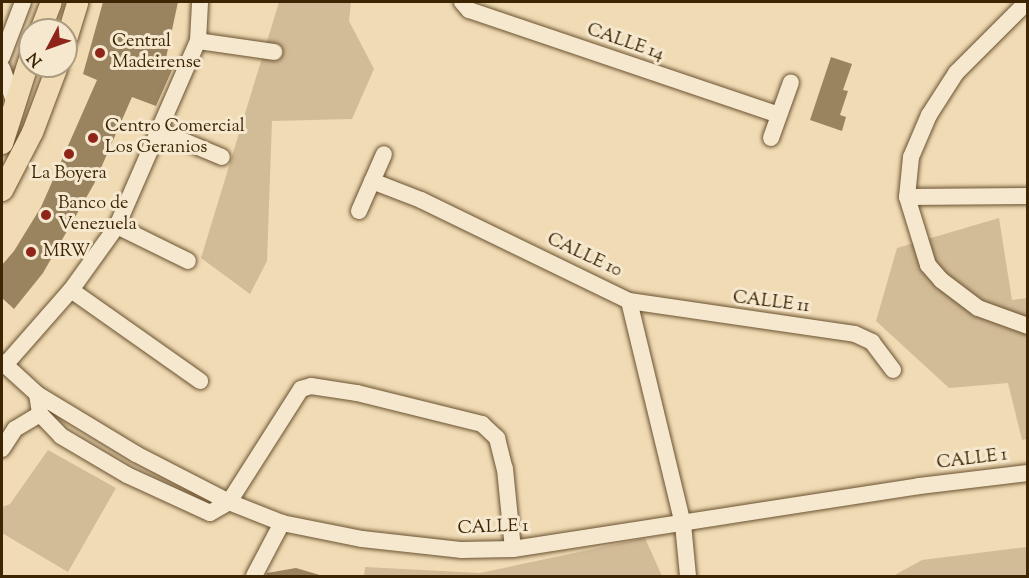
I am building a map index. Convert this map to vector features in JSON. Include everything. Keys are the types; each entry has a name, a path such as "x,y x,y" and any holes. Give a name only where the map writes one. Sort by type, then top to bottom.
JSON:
{"main road":[{"path":"45,18 51,2"},
{"path":"72,18 77,2"},
{"path":"5,127 22,78"},
{"path":"2,190 32,132 52,78"}],"street":[{"path":"2,57 23,2"},
{"path":"3,363 71,290 117,226 198,41 200,2"},
{"name":"CALLE 14","path":"462,2 469,10 779,115"},
{"path":"1027,2 956,73 929,115 911,157 907,197 928,265 941,280 978,308 1028,326"},
{"path":"198,41 274,52"},
{"path":"2,68 5,127"},
{"path":"771,138 791,82"},
{"path":"160,130 222,157"},
{"path":"359,211 384,154"},
{"name":"CALLE 10","path":"372,181 421,200 629,301 683,524 688,576"},
{"path":"907,197 1028,196"},
{"path":"117,226 188,261"},
{"path":"71,290 200,381"},
{"name":"CALLE 11","path":"629,301 855,334 872,342 893,370"},
{"name":"CALLE 1","path":"3,363 37,394 136,454 229,502 282,523 362,539 462,550 513,549 919,486 1028,473"},
{"path":"37,394 39,414 61,436 92,457 200,511 219,511 229,502 301,389 311,386 357,393 482,424 497,438 505,469 513,549"},
{"path":"2,449 15,429 39,414"},
{"path":"254,576 282,523"}],"shaded area":[{"path":"279,2 351,2 349,21 374,69 352,119 272,121 267,261 250,294 201,258"},
{"path":"999,218 1012,300 1027,298 1027,439 1022,440 1008,383 949,388 876,321 897,248"},
{"path":"48,450 116,488 68,572 2,533 2,507 10,504"},
{"path":"645,538 662,576 364,576 365,567 480,573"},
{"path":"1027,547 1027,576 893,576 922,560"}],"building":[{"name":"Centro Comercial Los Geranios","path":"103,2 178,2 166,58 176,61 156,106 132,97 94,184 43,273 14,309 2,298 2,265 14,251 41,207 97,80 83,74"},
{"path":"831,57 852,64 843,90 848,91 840,115 846,117 842,131 810,120"},
{"path":"296,568 323,576 266,576 267,573"}],"place":[{"name":"Central Madeirense","path":"100,53"},
{"name":"Centro Comercial Los Geranios","path":"93,138"},
{"name":"La Boyera","path":"69,154"},
{"name":"Banco de Venezuela","path":"46,215"},
{"name":"MRW","path":"31,252"}]}
